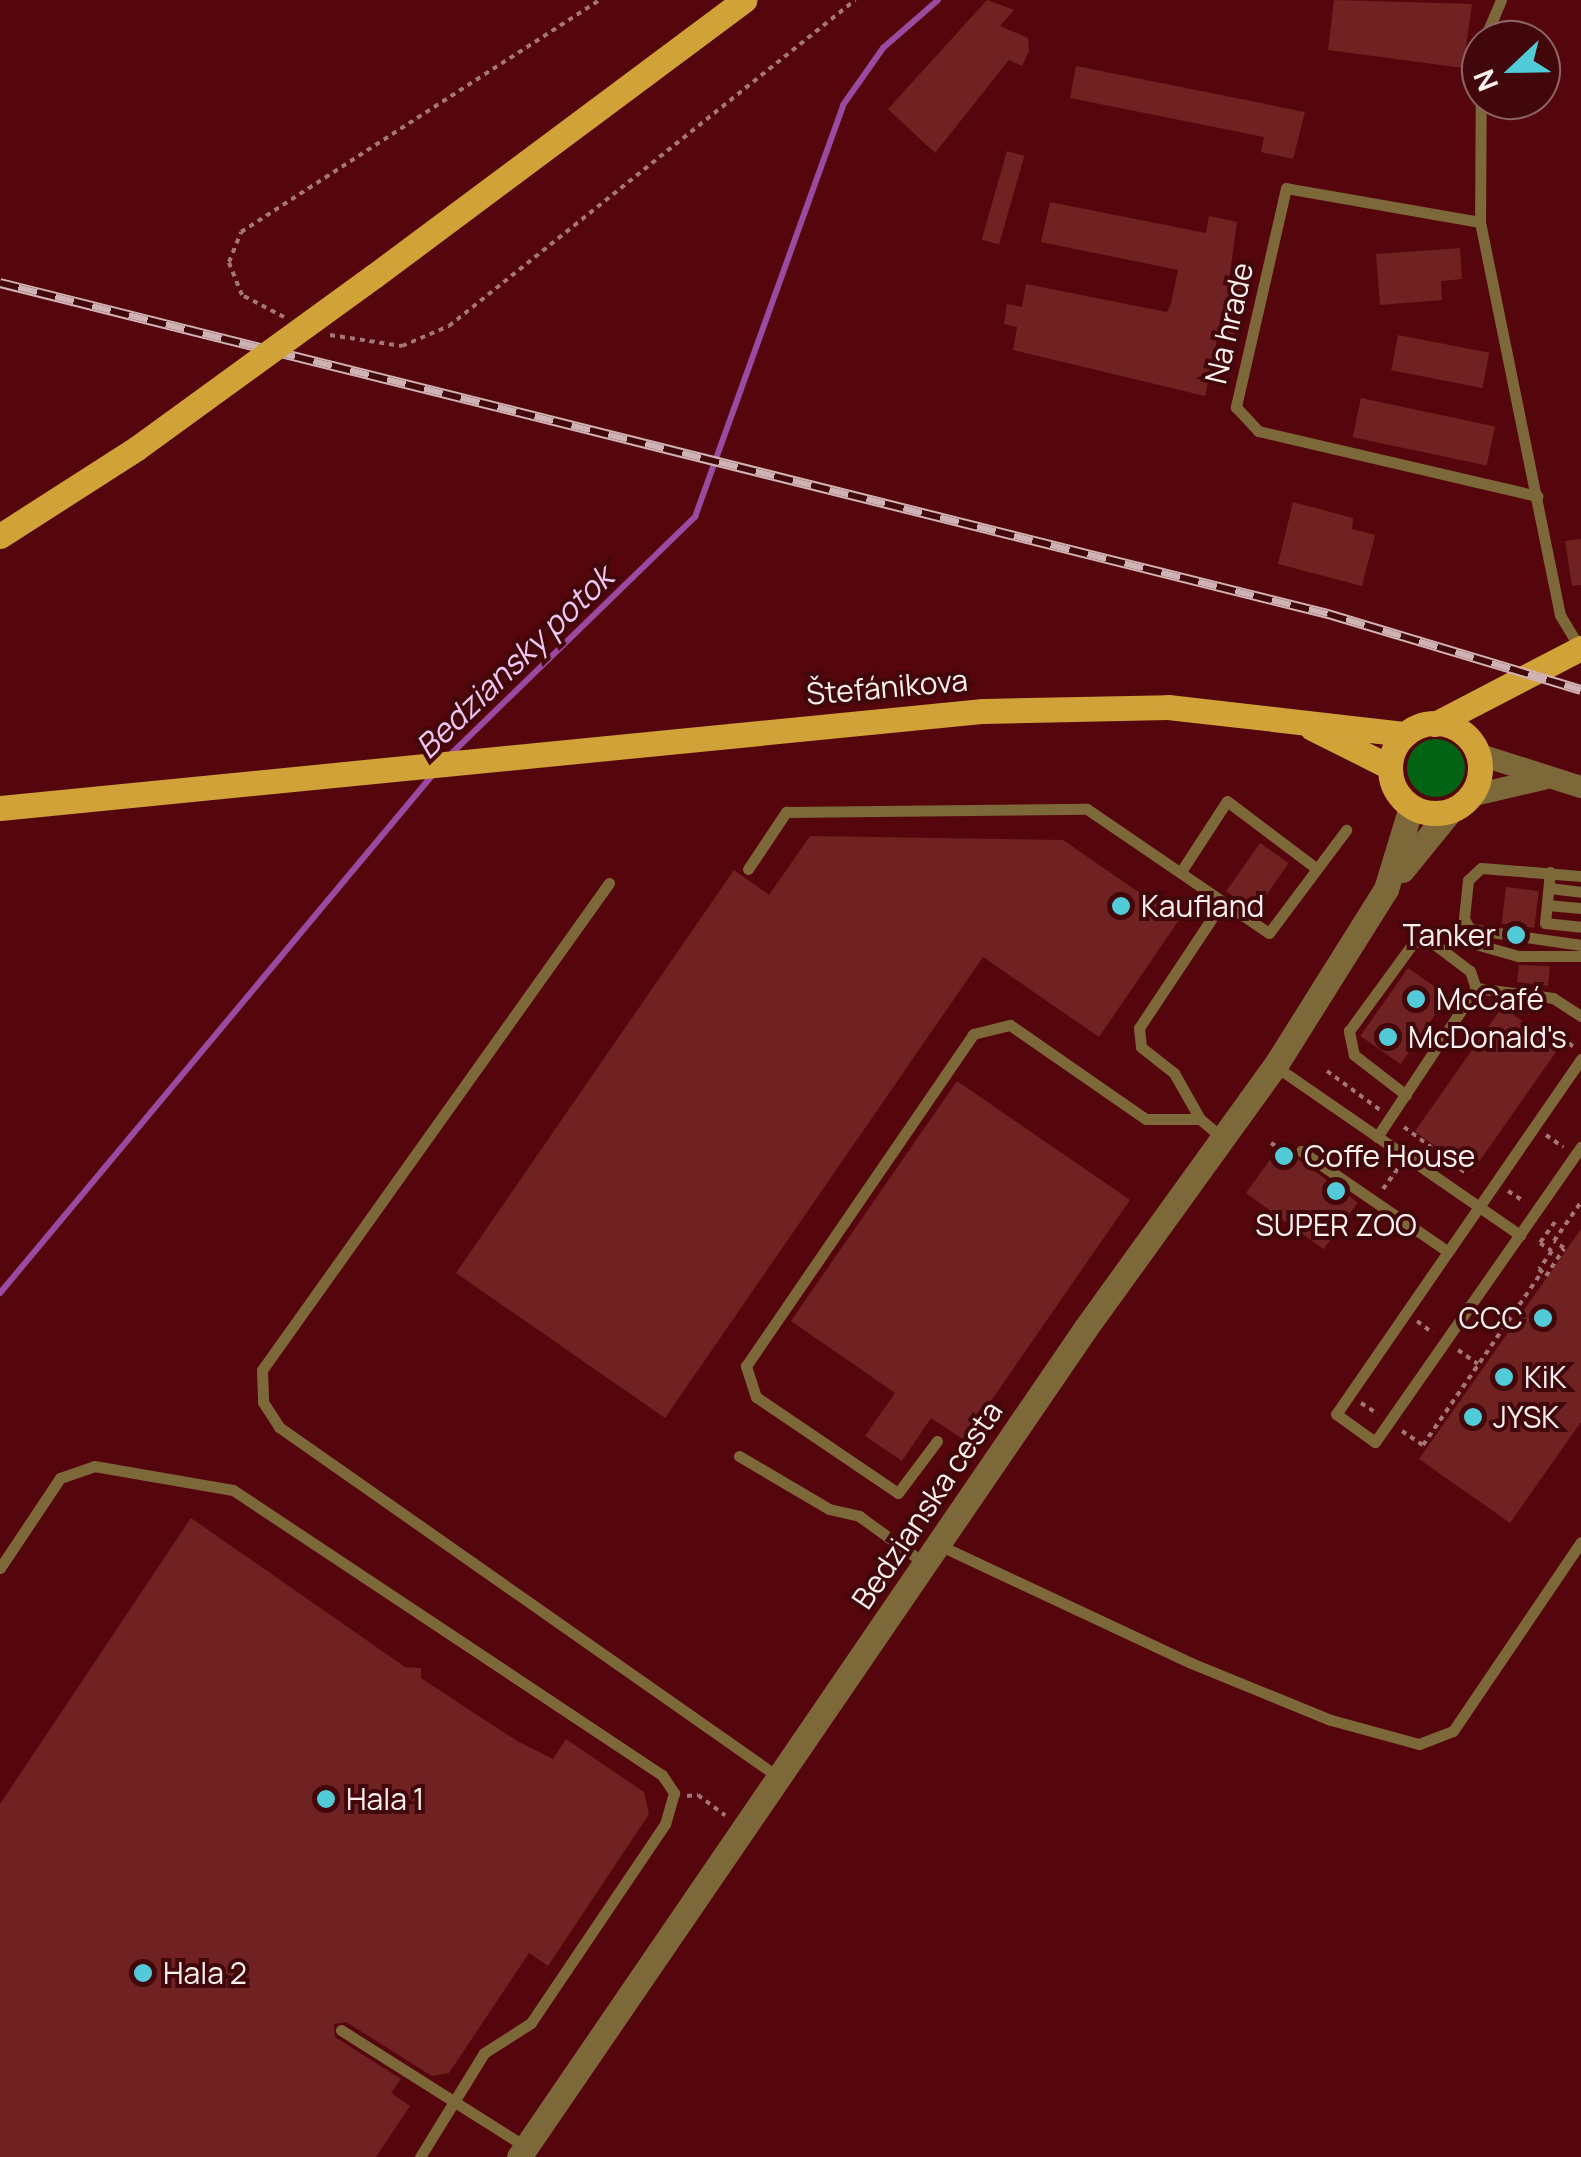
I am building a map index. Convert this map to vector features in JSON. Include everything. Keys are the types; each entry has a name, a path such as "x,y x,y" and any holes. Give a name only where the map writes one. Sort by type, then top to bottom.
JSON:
{"main road":[{"path":"0,536 137,448 744,0"},
{"path":"1390,767 1406,734 1486,701 1580,648"},
{"path":"1298,722 1390,767 1411,807 1460,804 1486,701"},
{"name":"Štefánikova","path":"0,808 983,711 1168,707 1406,734"},
{"path":"1436,724 1472,746"}],"street":[{"path":"1472,746 1543,779 1581,787"},
{"path":"1460,804 1543,779"},
{"name":"Bedzianska cesta","path":"523,2152 777,1776 1275,1066 1386,889 1460,804"},
{"name":"Bedzianska cesta","path":"1386,889 1411,807"}],"lane":[{"path":"1481,120 1480,222 1560,614 1580,648"},
{"name":"Na hrade","path":"1480,222 1286,188 1236,407 1258,431 1538,496"},
{"path":"1182,870 1227,801 1316,868"},
{"path":"748,870 786,812 1087,810 1182,870 1269,934 1346,830"},
{"path":"1581,876 1481,868 1468,880 1470,930 1479,945 1518,956 1581,956"},
{"path":"1550,872 1545,923 1581,926"},
{"path":"609,883 262,1370 264,1402 278,1427 777,1776"},
{"path":"1549,888 1581,892"},
{"path":"1222,903 1139,1028 1141,1047 1174,1073 1200,1119 1224,1139"},
{"path":"1547,905 1581,908"},
{"path":"1470,930 1581,945"},
{"path":"1406,1094 1354,1055 1348,1031 1414,942 1442,951 1470,971 1476,988"},
{"path":"1378,1137 1476,988"},
{"path":"1476,988 1553,998 1581,1016"},
{"path":"937,1440 898,1493 756,1397 746,1366 973,1034 1010,1025 1146,1119 1200,1119"},
{"path":"1579,1054 1336,1414 1375,1442 1581,1147"},
{"path":"1275,1066 1520,1234"},
{"path":"1300,1151 1447,1252"},
{"path":"740,1456 829,1509 859,1516 934,1556 1331,1720 1419,1744 1452,1731 1581,1542"},
{"path":"0,1568 60,1478 94,1466 233,1490 662,1775 672,1798 665,1824 531,2023 484,2053 420,2157"},
{"path":"342,2030 523,2152"}],"path":[{"path":"1556,1044 1561,1037 1579,1054"},
{"path":"1270,1143 1280,1149"},
{"path":"1495,1182 1563,1228"},
{"path":"1542,1272 1564,1248 1554,1241 1581,1202"},
{"path":"1423,1445 1542,1272 1552,1252 1540,1243 1554,1222"},
{"path":"672,1798 698,1794 729,1818"}],"green space":[{"path":"1436,739 1456,748 1465,768 1456,788 1436,797 1416,788 1407,768 1416,748"}],"building":[{"path":"987,0 1014,10 1000,26 1028,38 1029,51 1022,66 1009,60 935,153 888,109"},
{"path":"1334,0 1472,4 1470,20 1461,20 1461,68 1328,50"},
{"path":"1076,66 1305,112 1293,159 1261,152 1264,137 1070,98"},
{"path":"1007,151 1024,156 999,244 982,239"},
{"path":"1050,202 1206,233 1209,216 1237,222 1229,280 1245,283 1233,338 1218,335 1205,396 1013,350 1017,327 1004,324 1007,304 1022,307 1026,284 1167,312 1171,303 1178,270 1041,242"},
{"path":"1460,248 1462,279 1441,281 1442,300 1380,305 1376,254"},
{"path":"1398,335 1489,353 1482,388 1391,370"},
{"path":"1361,398 1495,426 1487,466 1353,437"},
{"path":"1293,502 1353,518 1352,529 1375,535 1362,586 1278,564"},
{"path":"1581,539 1581,585 1572,586 1565,541"},
{"path":"810,836 1063,840 1179,920 1099,1037 983,957 665,1418 456,1273 734,870 769,895"},
{"path":"1260,843 1289,863 1255,911 1226,891"},
{"name":"Tanker","path":"1506,887 1539,891 1534,928 1501,924"},
{"path":"1519,965 1550,966 1548,986 1517,982"},
{"path":"1408,968 1448,996 1401,1064 1360,1036"},
{"path":"1502,1007 1559,1047 1472,1172 1415,1132"},
{"path":"957,1081 1130,1200 964,1440 931,1418 902,1461 865,1436 895,1393 791,1321"},
{"path":"1280,1146 1358,1202 1324,1249 1246,1193"},
{"path":"1581,1229 1581,1422 1510,1523 1419,1459"},
{"name":"Hala 1","path":"191,1518 405,1667 421,1668 421,1678 517,1741 553,1759 566,1739 644,1792 649,1814 548,1966 529,1953 449,2073 432,2076 346,2022 334,2024 335,2037 401,2079 391,2093 410,2106 376,2157 0,2157 0,1804"}],"waterway":[{"path":"450,755 695,517 843,105 883,48 938,0"},
{"name":"Bedziansky potok","path":"0,1293 435,772"}],"railway":[{"path":"0,283 1328,614 1581,690"}],"place":[{"name":"Kaufland","path":"1121,906"},
{"name":"Tanker","path":"1516,935"},
{"name":"McCafé","path":"1416,999"},
{"name":"McDonald's","path":"1388,1037"},
{"name":"Coffe House","path":"1284,1156"},
{"name":"SUPER ZOO","path":"1336,1191"},
{"name":"CCC","path":"1543,1318"},
{"name":"KiK","path":"1504,1377"},
{"name":"JYSK","path":"1473,1417"},
{"name":"Hala 1","path":"326,1799"},
{"name":"Hala 2","path":"143,1973"}]}
